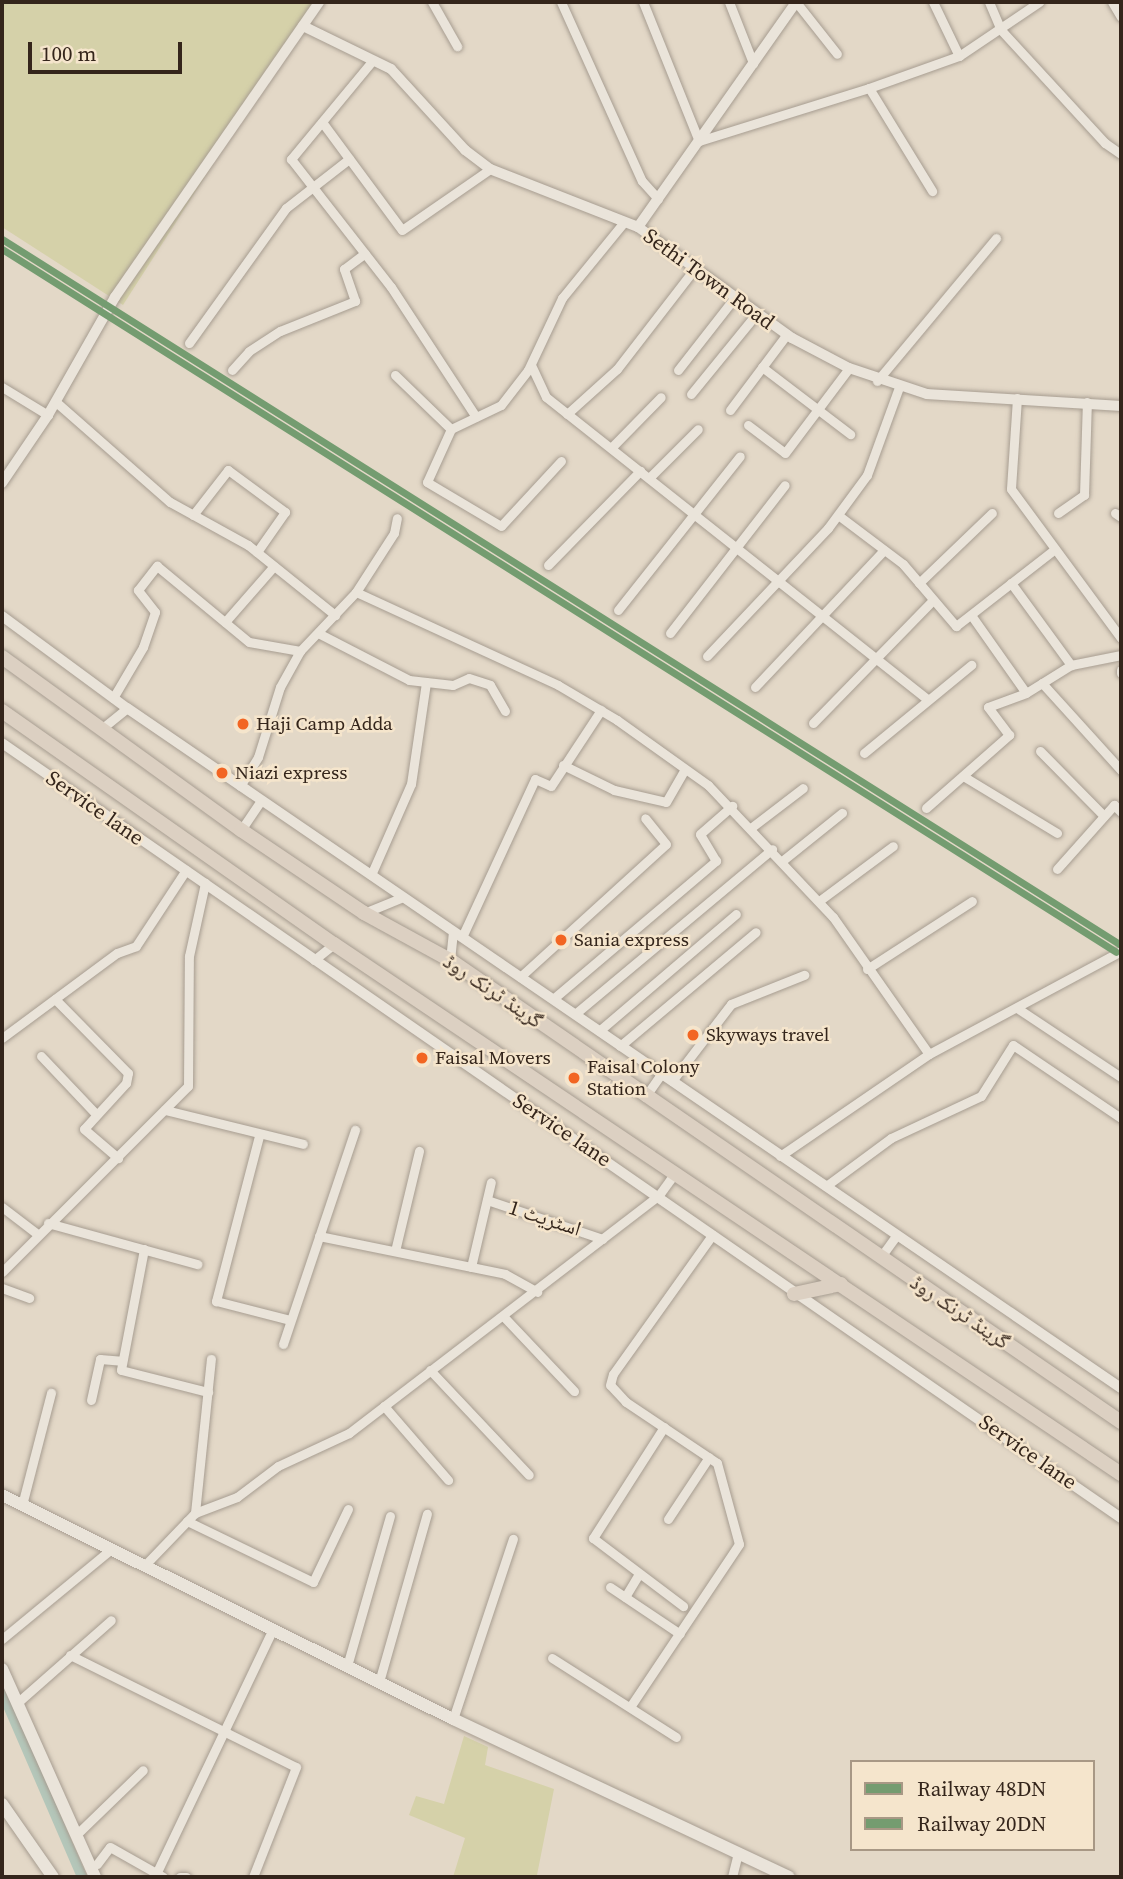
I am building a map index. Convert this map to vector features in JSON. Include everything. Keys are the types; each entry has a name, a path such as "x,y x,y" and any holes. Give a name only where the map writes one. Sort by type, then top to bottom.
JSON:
{"highway":[{"name":"گرینڈ ٹرنک روڈ","path":"2,657 241,830 364,913 450,960 645,1097 1121,1421"},
{"name":"گرینڈ ٹرنک روڈ","path":"2,711 334,944 1121,1474"},
{"path":"794,1294 841,1284"},
{"path":"1077,1445 1121,1483"}],"main road":[{"path":"2,1495 453,1719 789,1877"},
{"path":"2,1669 76,1835 96,1871"},
{"path":"2,1804 53,1877"}],"street":[{"path":"2,483 56,402 115,297 319,2"},
{"path":"432,2 457,46"},
{"path":"561,2 642,181 658,199"},
{"path":"643,2 699,141"},
{"path":"729,2 753,63"},
{"path":"638,228 796,2 837,54"},
{"path":"933,2 959,56"},
{"path":"989,2 1001,30 1105,143 1121,154"},
{"path":"699,141 869,88 959,56 1001,30 1038,2"},
{"path":"1112,2 1121,17"},
{"name":"Sethi Town Road","path":"303,26 391,69 465,150 489,169 638,228 787,334 849,368 877,381 927,394 1121,406"},
{"path":"373,60 291,159 365,253 476,417"},
{"path":"869,88 932,191"},
{"path":"322,122 402,230 489,169"},
{"path":"189,344 286,208 349,159"},
{"path":"561,461 501,526 427,482 451,429 501,405 531,365 562,298 624,222"},
{"path":"877,381 996,238"},
{"path":"232,370 248,351 280,331 355,301 344,269 365,253"},
{"path":"567,414 617,369 695,268"},
{"path":"678,370 735,297"},
{"path":"691,394 757,313"},
{"path":"730,410 787,334"},
{"path":"531,365 546,397 927,699"},
{"path":"762,367 850,434"},
{"path":"748,425 785,453 849,368"},
{"path":"395,376 451,429"},
{"path":"2,387 48,415"},
{"path":"707,656 780,582 838,515 867,475 899,387"},
{"path":"611,448 661,397"},
{"path":"1017,398 1011,489 1121,638"},
{"path":"56,402 111,455 193,515 257,552 335,615"},
{"path":"1058,513 1084,495 1087,402"},
{"path":"649,478 698,429"},
{"path":"618,610 740,456"},
{"path":"193,515 228,470 285,512 257,552"},
{"path":"548,565 640,471"},
{"path":"670,633 785,485"},
{"path":"919,583 992,513"},
{"path":"838,515 884,550 919,583 956,626 1055,549"},
{"path":"240,786 258,757 280,687 300,651 356,592 394,533 397,518"},
{"path":"755,687 884,550"},
{"path":"113,698 147,635 155,612 138,590 157,566 249,642 300,651"},
{"path":"225,622 274,566"},
{"path":"1011,583 1071,665"},
{"path":"356,592 558,685 601,710 732,806 819,901 929,1054"},
{"path":"813,723 874,656 933,600"},
{"path":"971,615 1026,693"},
{"path":"2,616 127,708 403,898 896,1236 1120,1384"},
{"path":"318,634 409,680 453,685 469,678 490,685 505,710"},
{"path":"926,808 1009,735 988,707 1026,693 1071,665 1121,655"},
{"path":"864,753 971,665"},
{"path":"372,875 411,784 426,682"},
{"path":"1042,683 1121,770"},
{"path":"100,730 127,708"},
{"path":"450,960 458,934 535,779 551,786 601,710"},
{"name":"Service lane","path":"2,743 659,1195 794,1294 1121,1518"},
{"path":"1040,751 1104,816"},
{"path":"563,765 614,790 666,803 685,769"},
{"path":"963,776 1057,833"},
{"path":"752,827 803,788"},
{"path":"241,830 261,800"},
{"path":"1057,869 1114,805 1121,813"},
{"path":"553,999 716,861 700,834 732,806"},
{"path":"782,861 842,813"},
{"path":"520,977 666,844 645,818"},
{"path":"819,901 892,846"},
{"path":"575,1014 772,849"},
{"path":"2,1038 117,953 136,946 186,870"},
{"path":"2,1272 36,1233 118,1158 165,1110 189,1081 189,956 205,883"},
{"path":"364,913 403,898"},
{"path":"867,969 972,901"},
{"path":"599,1031 736,914"},
{"path":"620,1046 756,932"},
{"path":"314,960 334,944"},
{"path":"780,1156 929,1054 1121,951"},
{"path":"671,1081 731,1004 804,975"},
{"path":"55,999 128,1073 126,1083 84,1129 118,1158"},
{"path":"1017,1008 1121,1077"},
{"path":"826,1186 891,1138 981,1096 1013,1045 1121,1118"},
{"path":"41,1056 96,1114"},
{"path":"645,1097 661,1074"},
{"path":"165,1110 259,1136 303,1144"},
{"path":"282,1344 355,1130"},
{"path":"259,1136 216,1301 290,1321"},
{"path":"395,1251 419,1151"},
{"path":"144,1566 195,1513 237,1497 287,1461 329,1445 504,1317 659,1195 675,1173"},
{"path":"471,1267 491,1182"},
{"name":"اسٹریٹ 1","path":"487,1200 603,1239"},
{"path":"2,1207 36,1233"},
{"path":"48,1223 197,1264"},
{"path":"630,1707 739,1544 720,1467 615,1393 610,1380 712,1235"},
{"path":"319,1236 505,1274 537,1292"},
{"path":"880,1258 896,1236"},
{"path":"144,1249 121,1361 123,1371 208,1392"},
{"path":"2,1288 29,1298"},
{"path":"504,1317 574,1391"},
{"path":"91,1400 100,1359 121,1361"},
{"path":"195,1513 211,1359"},
{"path":"430,1370 529,1475"},
{"path":"22,1505 51,1393"},
{"path":"383,1406 448,1480"},
{"path":"664,1427 593,1538 683,1606"},
{"path":"668,1519 709,1457"},
{"path":"187,1521 313,1582 348,1509"},
{"path":"379,1682 427,1514"},
{"path":"347,1666 390,1516"},
{"path":"453,1719 513,1539"},
{"path":"2,1639 111,1549"},
{"path":"625,1597 639,1574"},
{"path":"610,1587 680,1634"},
{"path":"17,1703 111,1620"},
{"path":"96,1871 110,1847 160,1875 272,1629"},
{"path":"70,1655 296,1767 253,1877"},
{"path":"552,1658 676,1737"},
{"path":"76,1835 143,1770"},
{"path":"733,1877 738,1853"},
{"path":"180,1877 186,1877"}],"shaded area":[{"path":"2,2 317,2 123,305 2,227"},
{"path":"464,1736 488,1747 485,1765 554,1789 537,1875 543,1877 453,1877 465,1838 409,1815 416,1796 444,1804"}],"waterway":[{"path":"2,1692 82,1877"}],"rail line":[{"name":"48DN","path":"2,239 1121,945"},
{"name":"20DN","path":"2,249 1116,952"}],"place":[{"name":"Haji Camp Adda","path":"243,724"},
{"name":"Niazi express","path":"222,773"},
{"name":"Sania express","path":"561,940"},
{"name":"Skyways travel","path":"693,1035"},
{"name":"Faisal Movers","path":"422,1058"},
{"name":"Faisal Colony Station","path":"574,1078"}]}
